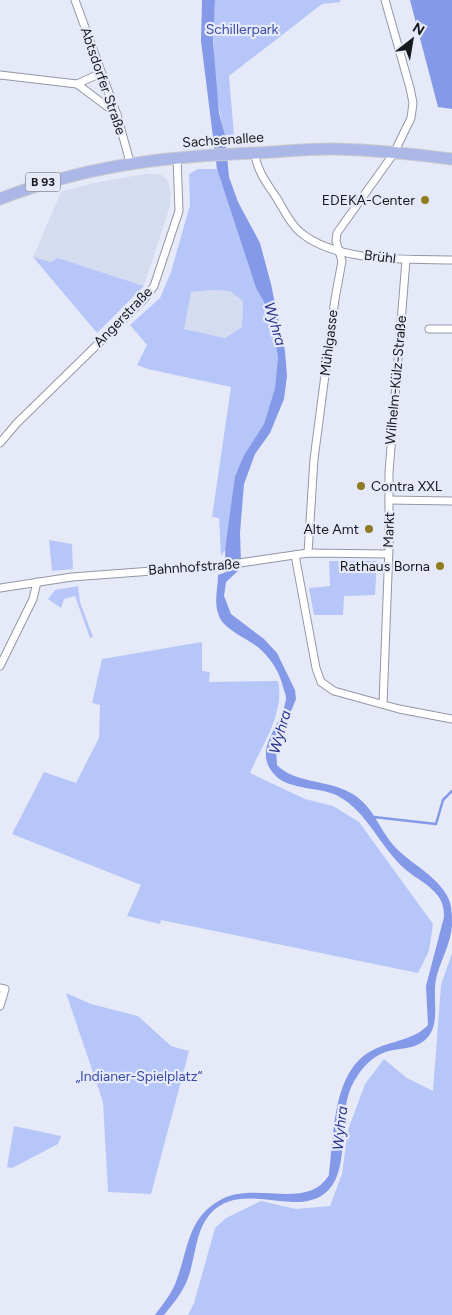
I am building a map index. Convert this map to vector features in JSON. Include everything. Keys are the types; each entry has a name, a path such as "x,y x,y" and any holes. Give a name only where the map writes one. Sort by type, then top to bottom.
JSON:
{"main road":[{"name":"Sachsenallee","path":"0,198 64,176 130,162 197,156 334,149 394,152 452,158"}],"street":[{"name":"Abtsdorfer Straße","path":"75,0 117,115 130,162"},
{"name":"Mühlgasse","path":"308,553 314,459 342,261 338,250 337,233 406,132 413,104 385,0"},
{"path":"76,84 101,73"},
{"path":"0,75 76,84 117,115"},
{"name":"Brühl","path":"255,153 256,163 268,185 299,231 311,239 338,250 406,260 452,260"},
{"name":"Angerstraße","path":"0,443 17,423 144,299 154,286 178,211 177,158"},
{"name":"Wilhelm-Külz-Straße","path":"389,500 389,472 406,260"},
{"path":"429,329 452,329"},
{"name":"Markt","path":"383,704 389,500 452,502"},
{"name":"Bahnhofstraße","path":"0,588 53,579 219,566 308,553 388,554"},
{"path":"295,555 314,659 321,682 334,690 383,704 452,719"},
{"path":"0,666 33,598 37,582"},
{"path":"0,988 5,990 0,1006"}],"shaded area":[{"path":"145,174 160,174 168,181 171,194 170,206 144,286 59,258 51,262 33,257 61,192 93,183"},
{"path":"230,291 243,301 242,327 225,338 183,329 191,292"}],"green space":[{"name":"Schillerpark","path":"215,0 340,0 341,2 322,4 229,76 234,135 225,135 218,102 214,51"},
{"path":"198,169 217,169 256,288 269,311 278,357 275,388 264,424 244,455 235,476 228,535 225,550 221,556 219,518 212,517 231,387 137,365 147,345 130,325 160,298 171,272 190,205 189,174","holes":["230,291 243,301 242,327 225,338 184,329 191,292"]},
{"path":"33,257 51,262 58,258 144,286 97,333"},
{"path":"49,540 72,544 73,569 52,571"},
{"path":"329,561 377,561 375,595 344,596 343,615 314,615 309,588 330,586"},
{"path":"78,586 80,602 93,637 90,638 75,596 64,599 61,608 48,599 55,590"},
{"path":"202,642 202,671 210,672 209,682 278,681 278,705 275,717 250,773 305,799 333,806 359,822 433,924 429,951 418,973 161,920 160,924 127,916 141,885 12,834 44,772 76,783 99,738 100,705 92,703 102,659"},
{"path":"452,953 452,1315 188,1315 194,1303 215,1228 226,1218 261,1201 296,1209 330,1206 342,1174 348,1130 365,1084 384,1059 407,1078 433,1091 441,985"},
{"name":"„Indianer-Spielplatz“","path":"66,993 91,1004 138,1016 171,1046 189,1051 151,1194 108,1192 103,1102"},
{"path":"14,1126 61,1136 58,1144 12,1168 7,1167"}],"water":[{"name":"Wyhra","path":"202,0 215,0 213,42 219,113 225,135 229,177 238,202 260,243 285,351 287,376 284,399 270,433 255,454 244,484 240,533 241,563 238,571 226,582 224,596 231,614 264,639 277,653 295,690 296,699 276,748 277,765 292,775 340,788 364,803 395,847 441,887 451,905 452,925 450,939 436,979 435,1018 431,1032 419,1044 409,1048 382,1053 370,1061 356,1077 347,1102 341,1161 338,1174 332,1185 324,1194 312,1200 298,1202 237,1199 223,1204 211,1213 202,1227 191,1270 181,1293 164,1315 155,1315 168,1298 175,1284 191,1233 202,1214 211,1206 222,1199 236,1194 295,1194 308,1191 320,1186 329,1175 334,1124 342,1088 350,1072 360,1060 373,1050 416,1034 428,1025 426,986 444,917 440,899 427,885 397,861 358,811 338,796 287,783 274,774 268,764 266,755 267,746 284,708 286,698 280,678 274,665 264,653 230,629 220,619 218,613 216,599 218,575 226,572 225,550 235,476 244,455 264,424 275,388 278,357 269,311 256,288 217,169 201,41"},
{"path":"410,0 452,0 452,109 438,107"}],"waterway":[{"path":"374,817 436,824 443,800 452,791"}],"place":[{"name":"EDEKA-Center","path":"425,200"},
{"name":"Contra XXL","path":"361,486"},
{"name":"Alte Amt","path":"369,529"},
{"name":"Rathaus Borna","path":"440,566"}]}
